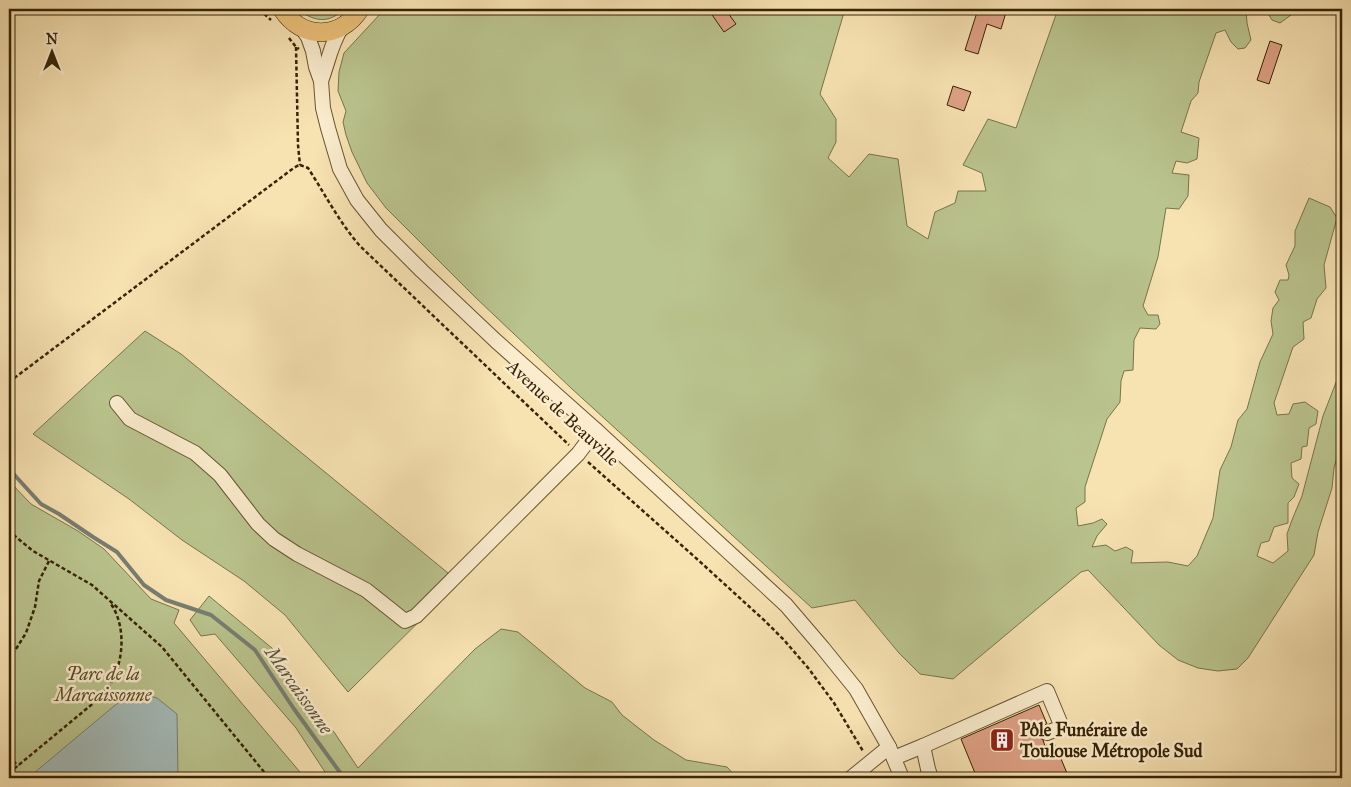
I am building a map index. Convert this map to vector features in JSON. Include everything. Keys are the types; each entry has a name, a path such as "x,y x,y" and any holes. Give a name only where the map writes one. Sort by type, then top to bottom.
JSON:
{"main road":[{"path":"282,9 294,23 302,28 322,32 342,27 350,22 360,9"}],"street":[{"name":"Avenue de Beauville","path":"321,82 336,36 342,27"},
{"name":"Avenue de Beauville","path":"302,28 308,37 313,51 321,82 323,108 340,168 357,200 381,230 496,341 596,430 786,605 856,690 891,753 902,778"},
{"path":"117,403 130,418 195,454 220,475 258,524 274,539 366,590 406,621 416,616 578,454 596,430"},
{"path":"851,778 869,763 891,753 923,746 1047,691 1062,727 1047,733"},
{"path":"923,746 931,778"}],"path":[{"path":"9,382 300,165 296,47"},
{"name":"Avenue de Beauville","path":"300,165 308,168 340,221 360,246 578,454 697,559 784,640 809,669 834,703 860,744 869,763"},
{"path":"9,530 23,544 92,585 162,647 269,778"},
{"path":"9,660 26,633 35,607 39,581 50,561"},
{"path":"9,773 96,701 111,683 120,655 121,634 117,614 107,598"},
{"path":"9,756 18,766"}],"green space":[{"path":"297,9 344,9 332,17 320,20"},
{"path":"393,9 845,9 820,94 836,119 836,142 828,158 849,177 869,154 898,159 907,226 928,239 935,212 955,203 958,191 986,191 982,173 963,165 988,119 1016,128 1058,9 1246,9 1251,40 1245,48 1238,49 1231,42 1225,30 1216,33 1199,82 1198,93 1191,101 1181,132 1199,138 1197,159 1187,163 1176,161 1172,173 1189,175 1188,196 1179,209 1166,208 1158,257 1143,306 1148,315 1158,315 1160,324 1156,329 1140,328 1134,340 1133,370 1124,371 1121,381 1120,402 1107,419 1085,487 1085,502 1076,508 1078,526 1102,519 1107,524 1097,536 1092,547 1106,545 1115,551 1126,547 1133,551 1131,563 1168,562 1188,566 1197,556 1213,518 1220,470 1231,447 1238,420 1247,409 1260,362 1273,334 1271,321 1273,308 1279,300 1275,292 1280,280 1288,280 1289,275 1286,265 1295,246 1295,231 1309,198 1330,207 1337,218 1324,265 1326,288 1317,299 1311,318 1303,322 1304,339 1293,347 1274,403 1277,415 1289,414 1293,404 1305,402 1318,411 1316,424 1309,428 1307,446 1302,447 1301,459 1291,463 1292,478 1299,484 1294,497 1288,503 1288,523 1274,527 1269,541 1261,543 1257,556 1273,563 1288,551 1287,534 1302,496 1323,416 1342,367 1342,439 1334,468 1332,488 1318,532 1314,555 1248,658 1237,669 1218,671 1198,668 1178,660 1159,645 1088,570 1081,572 953,679 920,674 899,653 855,600 812,608 571,388 475,297 386,208 367,183 346,135 343,122 346,111 338,91 339,72 344,53 381,13"},
{"path":"1265,9 1292,9 1291,15 1280,23 1272,20"},
{"path":"145,331 181,354 459,582 348,692 285,615 244,581 182,540 129,499 33,434"},
{"name":"Parc de la Marcaissonne","path":"9,481 31,504 78,531 104,549 151,599 179,610 174,623 305,778 9,778"},
{"path":"209,596 273,649 289,684 334,732 358,768 475,649 501,629 518,632 585,688 612,702 622,715 654,740 686,760 727,767 737,778 329,778 296,728 215,634 201,636 190,620"}],"water":[{"path":"132,691 157,698 177,714 178,778 28,778"}],"building":[{"path":"708,9 725,9 736,24 724,32"},
{"path":"978,9 1007,9 1001,29 987,24 978,54 965,50"},
{"path":"1270,41 1282,45 1269,84 1257,80"},
{"path":"953,86 971,92 964,111 947,105"},
{"name":"Pôle Funéraire de Toulouse Métropole Sud","path":"1039,705 1047,724 1038,728 1039,737 1043,740 1045,746 1054,742 1069,778 977,778 961,739"}],"waterway":[{"name":"Marcaissonne","path":"9,469 41,504 117,552 144,585 166,600 211,615 255,650 294,709 344,778"}],"place":[{"name":"Pôle Funéraire de Toulouse Métropole Sud","path":"1002,740"}]}
